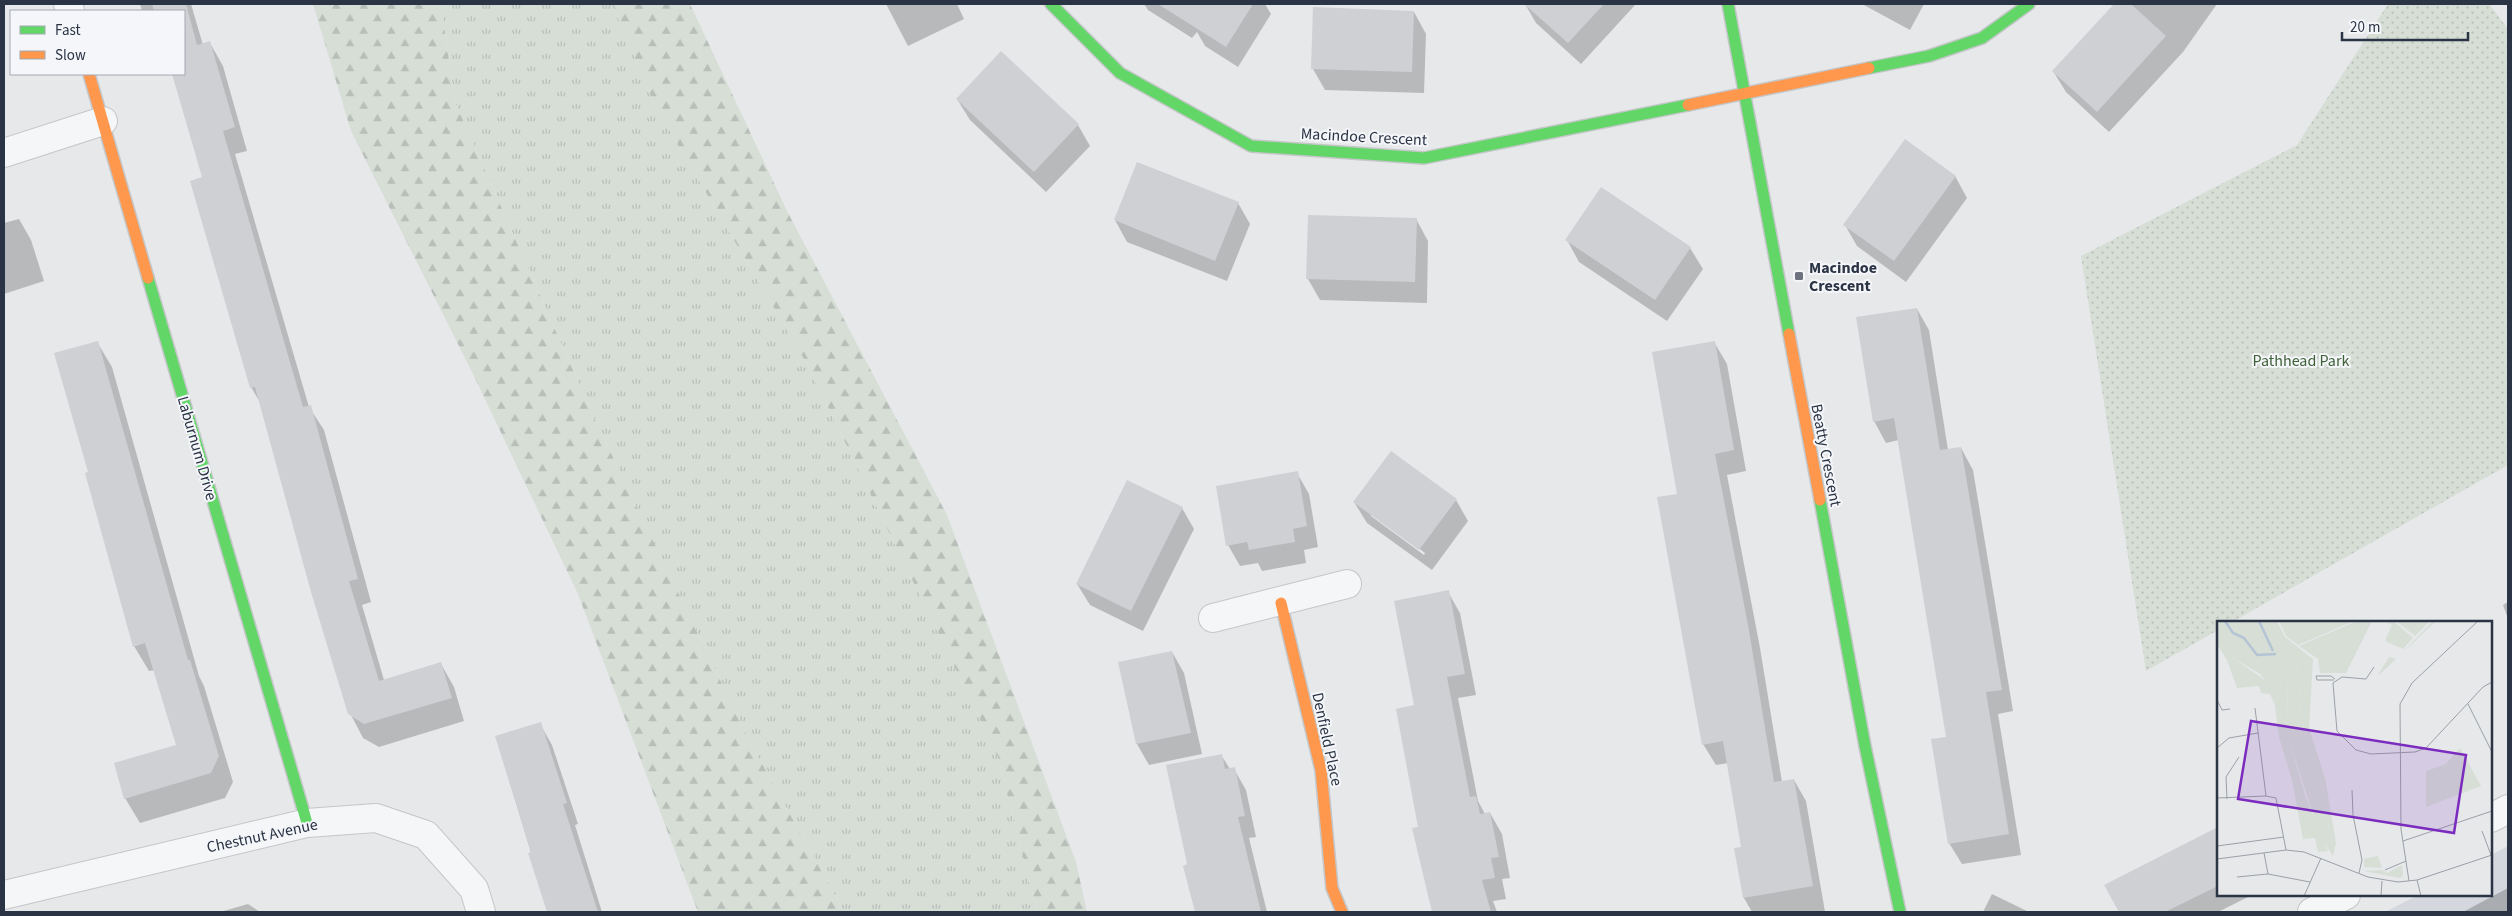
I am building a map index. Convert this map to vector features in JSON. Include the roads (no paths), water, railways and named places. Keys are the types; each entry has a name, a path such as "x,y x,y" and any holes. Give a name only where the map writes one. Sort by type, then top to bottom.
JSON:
{"street":[{"name":"Macindoe Crescent","path":"1051,4 1120,73 1252,146 1424,158 1929,56 1982,38 2029,4"},
{"name":"Beatty Crescent","path":"1728,4 1865,746 1900,912"},
{"name":"Laburnum Drive","path":"89,75 307,823"},
{"path":"4,152 103,121"},
{"path":"1213,618 1281,603 1347,584"},
{"name":"Denfield Place","path":"1281,603 1321,770 1332,888 1342,912"},
{"path":"2492,817 2508,808"},
{"name":"Chestnut Avenue","path":"4,895 307,823 376,818 426,834 474,889 481,912"},
{"path":"2312,912 2344,896"}],"place":[{"name":"Macindoe Crescent","path":"1799,276"}],"park label":[{"name":"Pathhead Park","path":"2301,360"}]}
